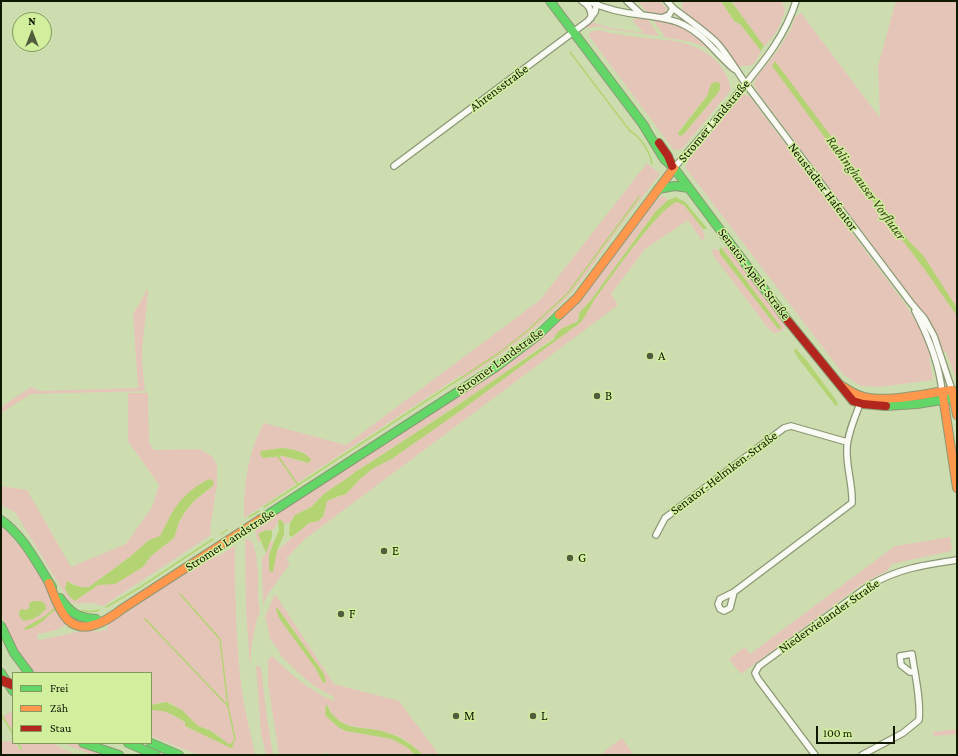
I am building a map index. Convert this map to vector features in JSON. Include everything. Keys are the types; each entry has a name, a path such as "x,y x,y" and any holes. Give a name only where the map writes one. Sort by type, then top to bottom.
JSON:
{"main road":[{"name":"Senator-Apelt-Straße","path":"550,1 668,156 674,168 834,380 853,402 861,401"},
{"name":"Stromer Landstraße","path":"49,583 61,610 68,620 74,624 81,626 92,625 109,619 122,609 496,367 532,340 577,298 674,168"},
{"path":"658,188 664,189 675,186 689,188"},
{"path":"861,401 871,407 887,407 953,394 957,416"},
{"path":"943,396 957,488"},
{"name":"Stromer Landstraße","path":"1,520 10,526 66,608 73,615 84,619 96,619"},
{"name":"Stromer Landstraße","path":"74,624 96,619 122,609"},
{"path":"1,626 14,653 28,672"},
{"path":"1,673 12,690"},
{"path":"1,680 12,685"},
{"path":"1,690 12,695"},
{"path":"152,743 179,755"},
{"path":"87,744 119,755"},
{"path":"130,744 156,755"}],"street":[{"path":"582,1 589,6 591,10 591,18"},
{"name":"Neustädter Hafentor","path":"588,1 597,3 615,11 662,18 681,23 705,38 727,63 736,70"},
{"path":"627,1 642,15"},
{"name":"Neustädter Hafentor","path":"667,1 673,8 717,43 746,84 911,303 924,318 934,336 953,394"},
{"name":"Stromer Landstraße","path":"674,168 746,84 773,49 783,34 796,1"},
{"name":"Ahrensstraße","path":"394,166 574,32 591,18 595,12 597,3"},
{"path":"662,18 669,15 673,8"},
{"name":"Neustädter Hafentor","path":"911,303 926,332 933,351 943,396"},
{"path":"734,592 852,503 846,450 847,442 861,401"},
{"name":"Senator-Helmken-Straße","path":"656,535 665,518 784,428 791,426 847,442"},
{"name":"Niedervielander Straße","path":"815,755 755,673 759,666 870,584 918,566 957,560"},
{"path":"862,755 903,733 919,720 920,710 915,672"}],"shaded area":[{"path":"638,1 660,1 666,8 666,12 662,15 647,13"},
{"path":"682,1 721,1 734,21 740,24 761,51 755,63 739,67 728,53 683,12"},
{"path":"731,1 785,1 782,4 785,9 780,25 764,46"},
{"path":"896,1 957,1 957,381 946,352 944,352 925,315 754,85 756,78 778,50 791,29 795,17 801,13 880,118 878,66"},
{"path":"641,17 647,18 659,36 608,29 597,26 589,28 586,26 591,22 611,28 644,33 632,20"},
{"path":"652,19 668,21 685,27 714,50 723,61 711,50 684,40 666,38"},
{"path":"599,30 626,36 677,41 693,46 709,55 721,66 729,81 731,90 681,150 674,150 589,36 590,32","holes":["718,93 684,134 680,136 678,132 707,96"]},
{"path":"724,62 732,72 728,71"},
{"path":"744,94 750,97 907,307 919,327 931,357 929,358 933,380 879,387 861,386 844,375 685,167 691,155"},
{"path":"647,163 660,174 621,225 580,283 549,316 522,339 465,379 461,375 244,518 246,481 250,458 264,423 346,445 540,300","holes":["282,448 305,453 306,463 283,456 263,458 261,451"]},
{"path":"661,196 668,200 656,211 591,300 579,313 578,320 495,380 325,493 311,507 295,515 290,523 284,524 281,519 272,531 267,530 258,534 262,540 258,542 254,528 447,405 524,351 560,321 583,296 638,222"},
{"path":"677,202 686,207 698,222 705,237 702,241 688,220 645,249 611,294 618,305 305,539 286,559 290,563 268,594 263,605 262,559 266,553 270,541 274,543 270,550 269,556 273,570 277,551 309,523 318,521 323,517 327,501 346,494 372,469 393,458 456,414 576,326 587,313 609,279 646,231 669,207"},
{"path":"728,246 787,324 782,331 774,333 768,328 713,255 712,249 719,250 720,254 778,329 781,329 722,248"},
{"path":"145,290 148,290 148,293 142,362 145,391 31,394 1,413 1,407 31,387 40,391 138,388 133,314 145,294"},
{"path":"128,393 148,393 149,443 154,450 200,449 213,457 217,466 217,484 210,530 211,535 103,606 92,603 73,603 68,599 15,512 1,505 1,486 27,490 71,567 126,544 152,507 159,485 128,441","holes":["213,481 213,486 195,500 185,512 179,522 174,538 151,556 143,567 105,585 98,585 75,601 69,596 65,588 67,581 82,588 89,587 131,556 149,540 161,536 166,525"]},
{"path":"1,527 9,533 17,544 18,543 45,583 67,623 58,629 38,634 37,637 39,640 91,629 96,632 108,629 107,623 214,554 217,557 235,546 238,656 243,700 255,755 199,755 152,736 152,710 163,710 185,722 185,726 231,748 215,733 195,724 175,705 166,702 152,705 152,672 33,672 22,658 6,627 1,613"},
{"path":"950,537 951,551 892,564 887,571 865,582 741,674 729,659 745,647 750,654 895,546"},
{"path":"245,539 250,540 253,543 256,554 260,612 252,642 250,666 246,610"},
{"path":"275,594 334,684 399,701 439,755 423,755 411,744 398,736 379,730 348,725 337,719 326,705 325,715 338,727 346,731 392,739 408,748 415,755 330,755 328,753 317,755 279,755 268,683 268,659 272,656 293,676 316,692 334,701 334,697 314,686 281,656 278,649 270,639 265,616","holes":["277,607 324,674 323,683 316,669 302,649"]},
{"path":"256,666 261,667 273,755 266,755 261,733"},
{"path":"12,712 12,730 3,716"},
{"path":"957,729 957,734 935,736 932,732"},
{"path":"622,738 634,755 600,755"},
{"path":"12,741 12,744 16,744 19,749 22,748 20,744 54,744 76,755 1,755 1,742"},
{"path":"65,744 77,744 109,755 92,755"}],"water":[{"path":"721,1 731,1 764,46 761,51 740,24 734,21"},
{"name":"Rablinghauser Vorfluter","path":"775,61 909,241 923,255 957,308 957,316 925,270 772,66"},
{"path":"715,82 720,83 719,92 684,134 680,136 678,133 707,96 711,84"},
{"path":"676,197 685,202 707,229 703,229 684,205 677,202 669,207 646,231 593,302 582,320 576,326 456,414 393,458 372,469 346,494 327,501 323,517 318,521 309,523 292,537 289,535 290,523 295,515 311,507 325,493 355,472 452,409 554,339 559,331 578,321 579,313 591,300 656,211 668,200"},
{"path":"721,247 781,329 778,329 720,254 719,250"},
{"path":"795,348 807,361 836,400 838,404 837,406 798,358 794,351"},
{"path":"282,448 298,451 311,459 309,463 283,456 263,458 260,454 261,451"},
{"path":"211,479 214,483 213,486 195,500 185,512 179,522 174,538 151,556 143,567 115,584 98,585 75,601 69,596 65,588 67,581 77,586 89,587 131,556 149,540 160,536 175,508 183,498 197,486"},
{"path":"280,519 284,524 284,534 277,551 273,572 271,572 269,570 269,554 279,530 278,521"},
{"path":"270,530 272,531 272,537 266,553 258,534"},
{"path":"41,601 45,604 46,609 35,618 22,620 19,615 19,611 22,609 26,610 29,608 30,602"},
{"path":"55,607 55,610 42,622 30,629 25,630 24,628 45,616"},
{"path":"277,607 324,674 326,682 323,683 316,669 279,618 276,609"},
{"path":"166,702 182,710 198,726 211,731 234,746 231,748 185,726 185,722 169,713 152,710 152,705"},
{"path":"326,704 331,713 343,723 353,727 386,732 412,745 423,755 415,755 408,748 392,739 346,731 338,727 325,715"}],"waterway":[{"path":"570,52 630,131 641,141 647,150 652,164"},
{"path":"277,455 298,485 499,353 526,332 568,293 639,197"},
{"path":"264,507 298,485"},
{"path":"249,517 259,511"},
{"path":"221,534 227,530"},
{"path":"106,607 139,588 213,539"},
{"path":"180,594 220,639 228,706"},
{"path":"77,612 93,612 99,610"},
{"path":"145,619 228,706 235,739 231,746"},
{"path":"2,716 12,732"},
{"path":"18,744 21,749"}],"traffic: fast":[{"path":"550,1 645,127"},
{"path":"642,123 664,159 674,168 788,321"},
{"path":"658,189 675,186 689,188"},
{"path":"261,519 496,367 537,336 559,315"},
{"path":"886,406 917,404 954,398"},
{"path":"1,520 17,534 52,587"},
{"path":"60,598 75,614 96,619"},
{"path":"1,626 14,653 28,672"},
{"path":"1,673 12,690"},
{"path":"152,743 179,755"},
{"path":"86,744 119,755"},
{"path":"130,744 156,755"}],"traffic: slow":[{"path":"559,315 577,298 674,168"},
{"path":"842,386 861,396 882,399 952,390 957,415"},
{"path":"943,396 957,488"},
{"path":"49,583 59,606 67,619 73,624 80,626 95,624 110,618 261,519"}],"traffic: jam":[{"path":"659,143 668,156 672,166"},
{"path":"788,321 853,401 863,404 886,406"},
{"path":"1,680 12,685"}],"place":[{"name":"A","path":"650,356"},
{"name":"B","path":"597,396"},
{"name":"E","path":"384,551"},
{"name":"G","path":"570,558"},
{"name":"F","path":"341,614"},
{"name":"M","path":"456,716"},
{"name":"L","path":"533,716"}]}
